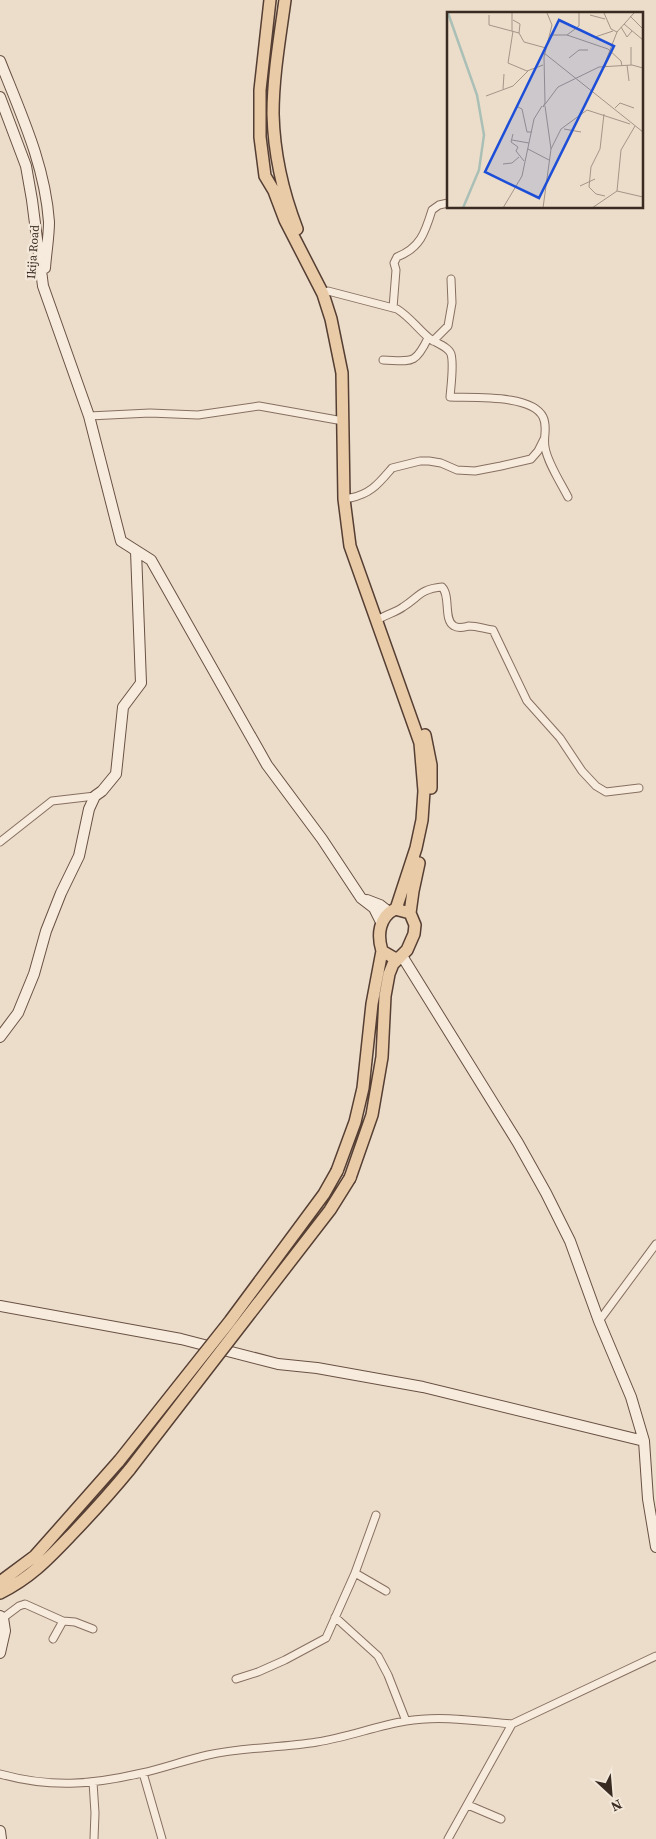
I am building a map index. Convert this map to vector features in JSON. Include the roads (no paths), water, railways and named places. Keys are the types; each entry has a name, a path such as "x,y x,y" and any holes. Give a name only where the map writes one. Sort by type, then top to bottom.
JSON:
{"main road":[{"path":"0,1582 35,1556 120,1461 230,1321 324,1194 337,1171 355,1122 363,1088 372,1004 382,951 379,936 381,922 393,911 416,848 422,820 423,767 416,729 372,612 350,546 344,499 342,374 331,319 323,294 265,176 260,137 260,90 270,0"},
{"path":"0,1593 18,1584 44,1563 109,1495 330,1210 350,1178 372,1115 382,1057 384,996 389,974 393,964 413,940 414,925 410,913 413,891 429,822 431,765 423,728 380,618 355,544 350,498 348,370 342,336 328,291 299,236 288,205 274,134 274,103 284,0"},
{"path":"393,911 410,913"},
{"path":"382,951 394,958 400,957"}],"street":[{"name":"Ikija Road","path":"0,61 31,136 46,193 49,224 43,286"},
{"name":"Ikija Road","path":"0,97 26,166 43,286"},
{"path":"393,308 396,270 394,263 397,257 410,251 423,236 435,207 447,203"},
{"path":"383,360 408,360 416,358 431,340 448,326 452,303 451,279"},
{"path":"0,1037 18,1013 34,974 46,931 60,893 80,856 89,809 95,796 116,774 123,707 141,682 136,551 121,541 89,416 43,286"},
{"path":"328,291 393,308 404,314 431,340 448,349 451,353 450,397 502,398 535,408 542,414 546,425 545,448 568,497"},
{"path":"89,416 150,413 198,415 259,406 343,421"},
{"path":"350,498 359,496 374,488 391,469 420,461 441,464 457,470 475,470 531,460 538,451 545,436"},
{"path":"121,541 151,560 267,766 322,839 361,898 374,908 381,922"},
{"path":"380,618 403,608 420,593 442,586 446,594 449,622 453,626 461,628 472,626 493,630 526,701 560,738 582,771 596,786 606,792 639,788"},
{"path":"0,842 52,800 95,796"},
{"path":"361,898 393,911"},
{"path":"409,969 413,940"},
{"path":"400,957 518,1143 546,1192 570,1241 599,1321 631,1397 644,1441 652,1498 656,1547"},
{"path":"599,1321 656,1244"},
{"path":"0,1306 181,1340 278,1364 317,1368 423,1387 644,1441"},
{"path":"236,1679 258,1672 326,1638 355,1573 376,1515"},
{"path":"355,1573 386,1591"},
{"path":"0,1653 5,1631 2,1617 25,1604 63,1621 75,1622 92,1629"},
{"path":"335,1617 378,1656 388,1675 406,1721"},
{"path":"53,1639 63,1621"},
{"path":"0,1774 46,1784 93,1782 143,1773 208,1755 323,1741 406,1721 454,1720 512,1724 656,1656"},
{"path":"448,1839 512,1724"},
{"path":"143,1773 162,1839"},
{"path":"93,1782 94,1839"},
{"path":"468,1805 501,1819"},
{"path":"0,1831 1,1839"}]}
